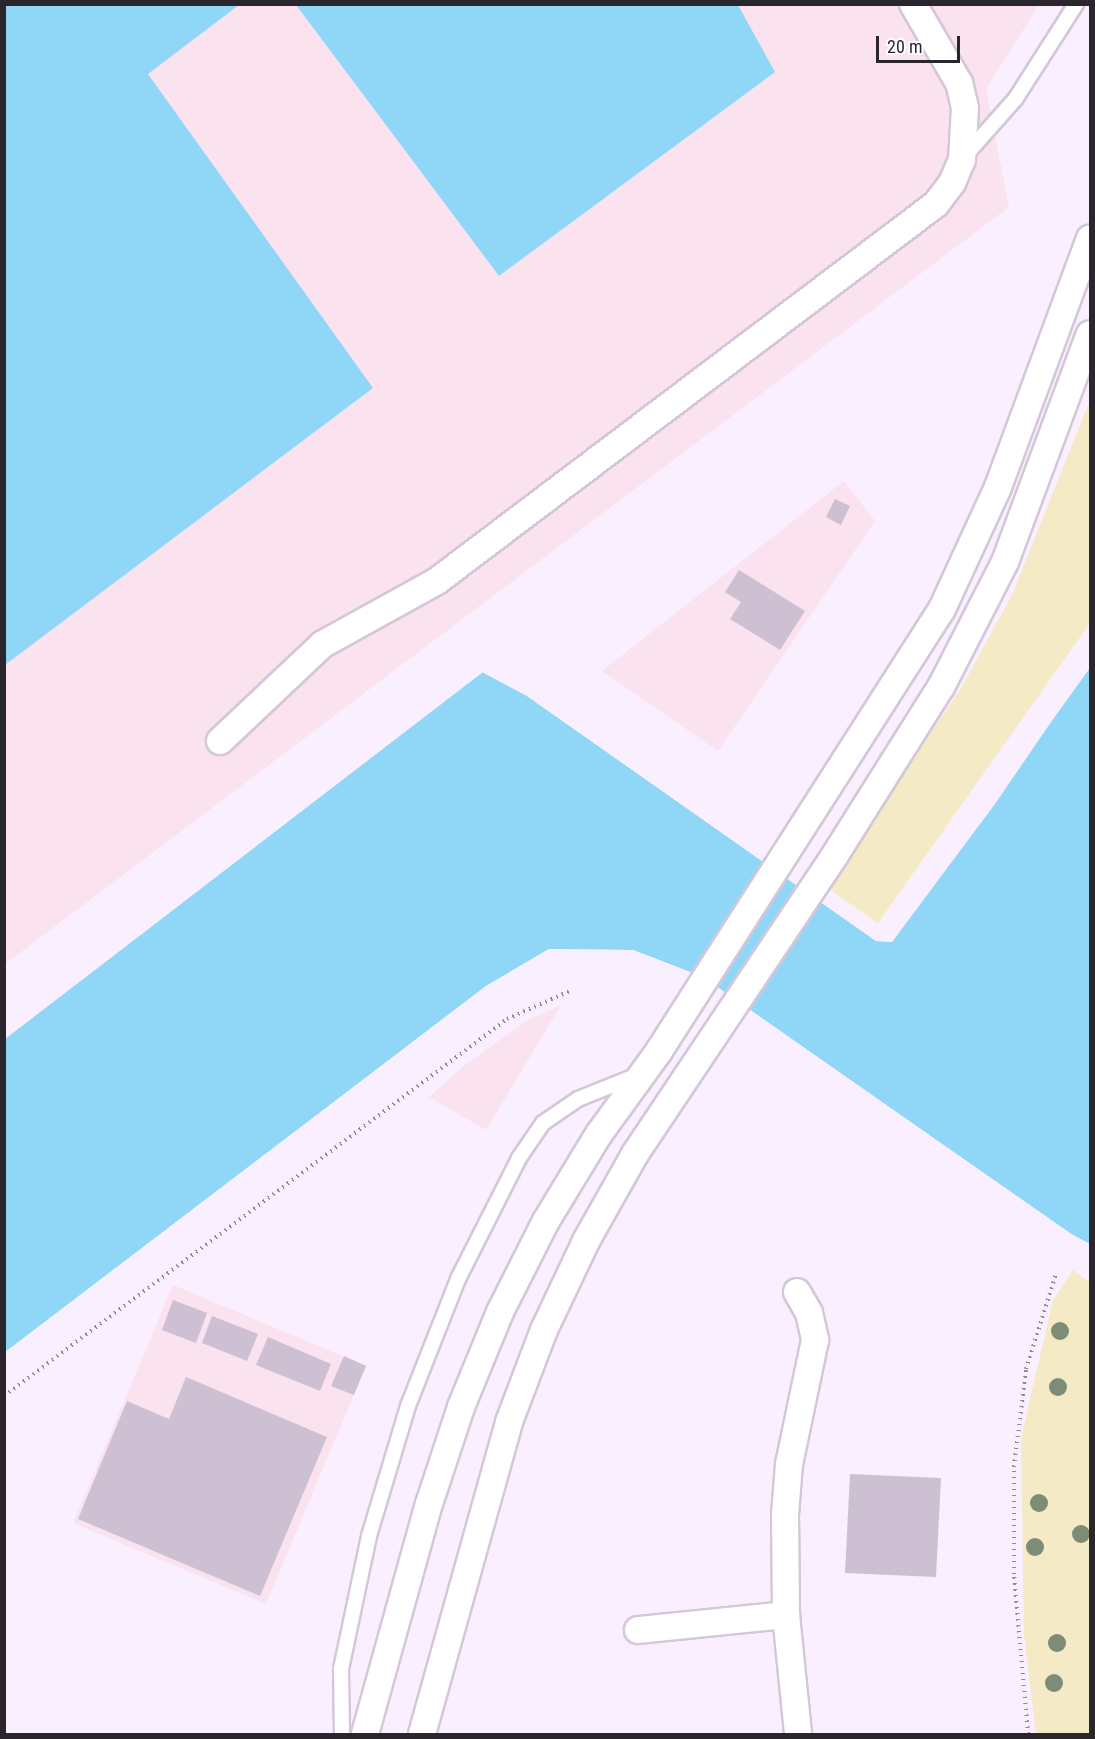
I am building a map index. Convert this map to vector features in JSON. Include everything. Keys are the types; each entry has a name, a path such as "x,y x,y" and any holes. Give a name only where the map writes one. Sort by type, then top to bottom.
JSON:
{"street":[{"path":"220,741 323,644 437,582 917,221 952,183 962,160 965,108 958,83 913,4"},
{"path":"365,1734 429,1504 461,1407 500,1312 546,1221 599,1134 659,1051 908,667 972,549 1090,238"},
{"path":"422,1734 506,1432 544,1330 586,1240 634,1154 835,855 941,687 974,625 1032,497 1090,334"},
{"path":"797,1292 809,1313 815,1340 789,1464 786,1615 798,1734"},
{"path":"638,1630 786,1615"}],"lane":[{"path":"962,160 1016,98 1076,4"},
{"path":"342,1734 341,1669 369,1536 408,1406 458,1279 519,1158 543,1123 578,1099 643,1073"}],"path":[{"path":"4,1396 507,1019 570,991"},
{"path":"1028,1734 1016,1595 1014,1467 1026,1369 1056,1274"}],"shaded area":[{"path":"239,5 296,5 499,276 775,72 738,5 1039,5 986,89 1009,207 5,964 5,665 373,388 148,74"},
{"path":"844,481 875,521 718,751 602,671"},
{"path":"561,1005 486,1130 429,1097 465,1065 526,1021"},
{"path":"173,1285 366,1366 266,1604 73,1523"}],"sand":[{"path":"1090,400 1090,623 878,923 826,887 961,688 1012,595"},
{"path":"1073,1270 1090,1283 1090,1734 1036,1734 1024,1635 1021,1438 1053,1300"}],"water":[{"path":"5,4 239,5 148,74 373,388 5,665"},
{"path":"296,5 738,5 775,72 499,276"},
{"path":"1090,668 1090,1244 1064,1230 703,977 633,950 549,949 486,986 5,1352 5,1039 482,672 527,696 876,941 892,942"}],"pier":[{"path":"1090,665 995,804 892,942 876,941 527,696 483,672 5,1039 482,669 529,694 877,938 890,939"},
{"path":"549,949 633,950 703,977 1090,1247 1062,1232 702,980 632,953 550,952 488,988 4,1355 486,986"}],"building":[{"path":"835,499 850,506 841,525 826,517"},
{"path":"739,570 805,611 780,650 730,619 741,602 725,592"},
{"path":"173,1300 207,1313 196,1343 162,1330"},
{"path":"212,1316 258,1334 247,1361 202,1343"},
{"path":"268,1337 331,1364 320,1391 256,1365"},
{"path":"344,1356 366,1366 354,1395 331,1386"},
{"path":"186,1377 327,1437 260,1596 78,1519 127,1401 169,1419"},
{"path":"850,1474 941,1478 936,1577 845,1573"}]}
